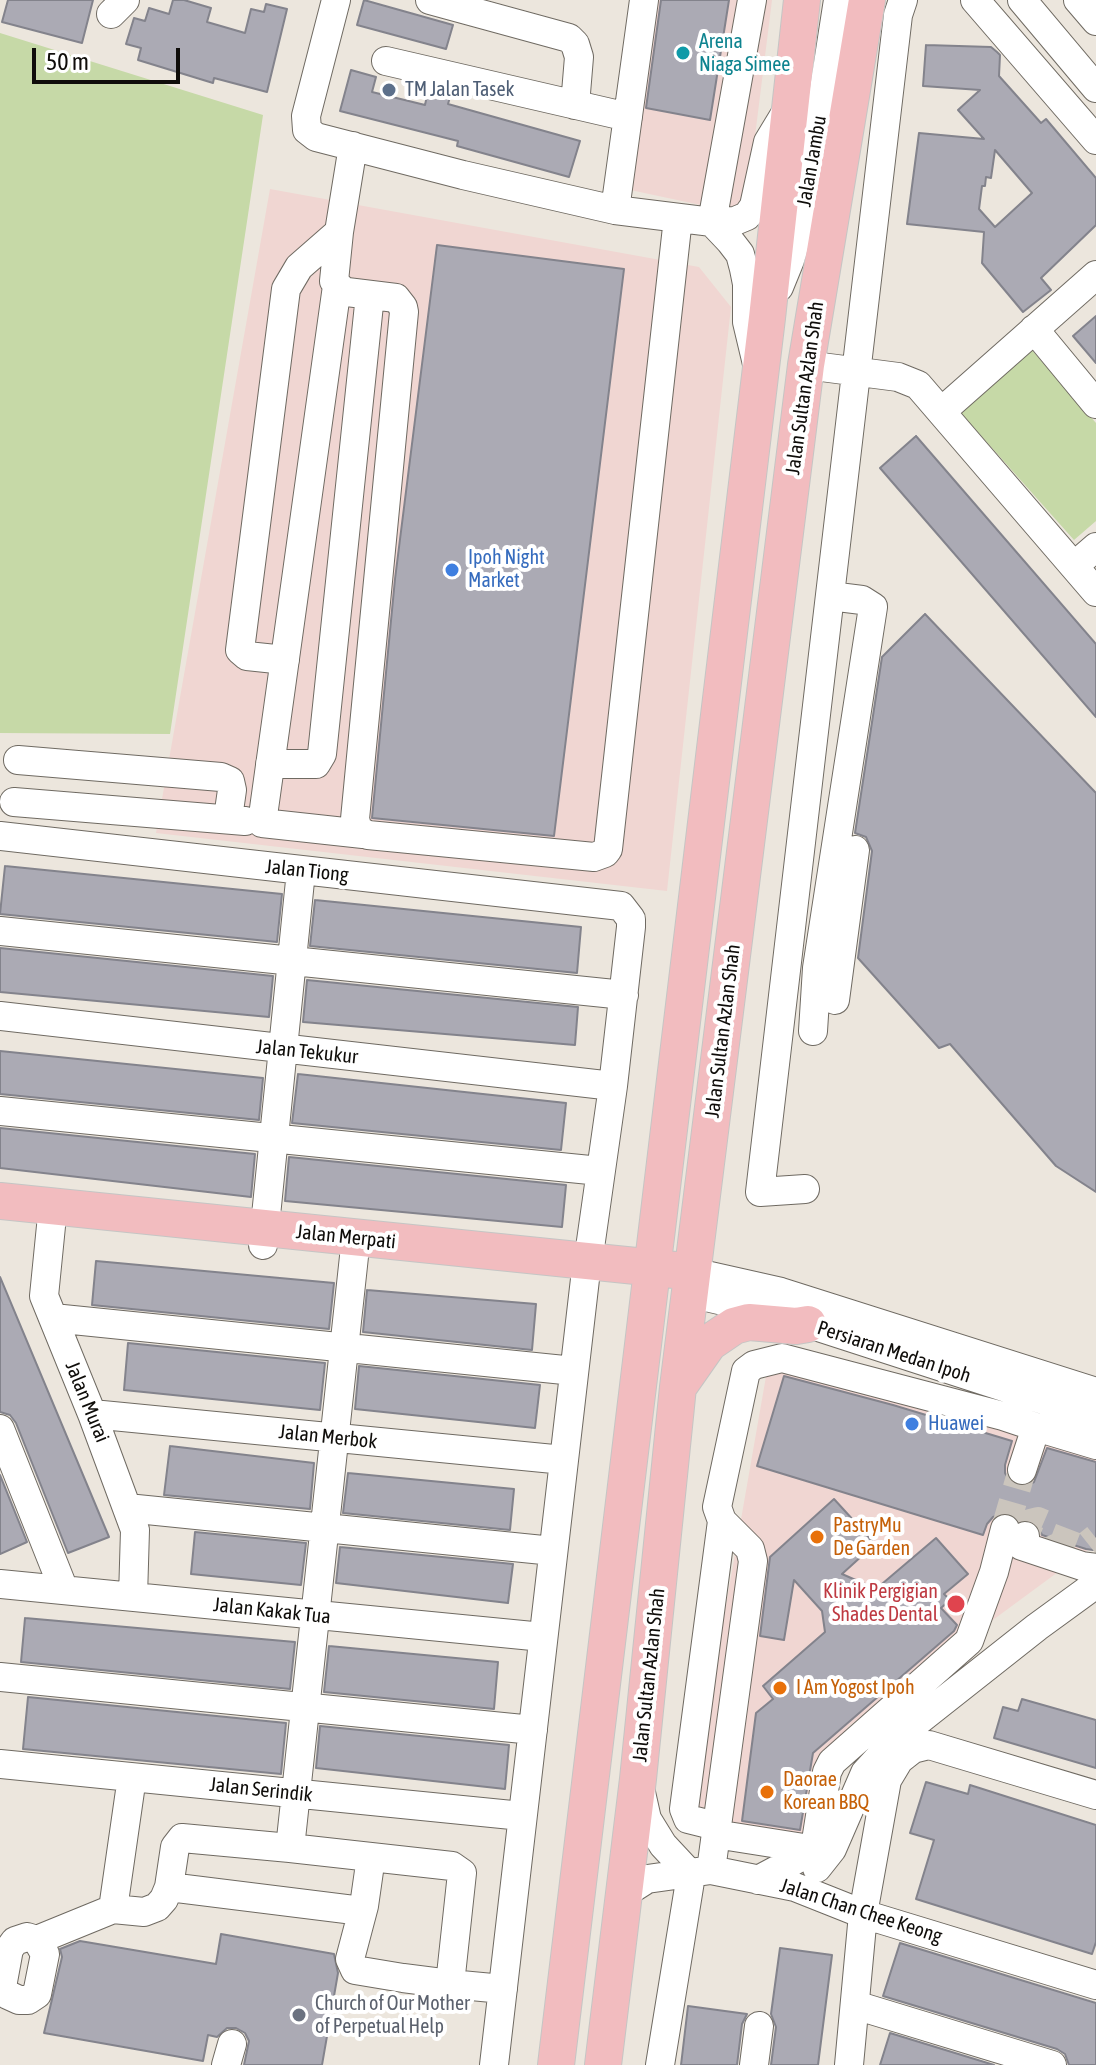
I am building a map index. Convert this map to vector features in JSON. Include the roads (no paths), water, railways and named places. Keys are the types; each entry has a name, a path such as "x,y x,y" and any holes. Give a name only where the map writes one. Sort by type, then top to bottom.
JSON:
{"main road":[{"name":"Jalan Sultan Azlan Shah","path":"556,2065 767,318 802,0"},
{"name":"Jalan Sultan Azlan Shah","path":"603,2065 638,1779 678,1387 806,365 867,0"},
{"name":"Jalan Merpati","path":"0,1201 52,1214 691,1282"},
{"name":"Jalan Merpati","path":"0,1217 52,1214"},
{"path":"678,1387 703,1350 722,1332 749,1322 796,1326 808,1324"}],"street":[{"path":"336,0 305,124 311,134 463,175 615,210 712,222 735,221 747,216 754,206 768,142 788,109"},
{"path":"430,0 569,38 575,44 579,57 575,105"},
{"path":"615,210 644,0"},
{"path":"712,222 752,0"},
{"name":"Jalan Jambu","path":"767,318 790,260 806,204 838,0"},
{"path":"805,1189 760,1192 898,15 903,0"},
{"path":"975,0 1096,140"},
{"path":"1022,0 1096,88"},
{"path":"1078,0 1096,21"},
{"path":"386,61 628,117"},
{"path":"262,823 337,286 334,275 353,146"},
{"path":"14,802 228,818 594,857 608,849 678,218"},
{"path":"712,222 740,254 744,269 747,322 759,372"},
{"path":"285,660 247,656 240,650 286,289 299,267 339,232"},
{"path":"942,411 1096,275"},
{"path":"337,286 342,290 396,298 404,312 355,819 358,830 363,834"},
{"path":"270,764 316,764 322,754 370,295"},
{"path":"1034,329 1096,404"},
{"path":"806,365 910,381 923,390 1096,592"},
{"path":"1074,566 1096,547"},
{"path":"813,1031 817,968 873,607 862,600 830,596"},
{"path":"18,760 221,777 230,781 232,790 228,818"},
{"name":"Jalan Tiong","path":"0,836 621,906 631,919 624,995"},
{"path":"835,1000 855,850"},
{"path":"264,1237 301,871"},
{"path":"0,931 624,995 586,1271 494,2065"},
{"name":"Jalan Tekukur","path":"0,1016 613,1086"},
{"path":"0,1111 600,1171"},
{"name":"Jalan Murai","path":"52,1214 44,1296 92,1414 136,1537 133,1597"},
{"path":"290,1848 355,1246"},
{"name":"Persiaran Medan Ipoh","path":"691,1282 775,1313 1096,1417"},
{"name":"Persiaran Medan Ipoh","path":"691,1282 781,1292 1096,1392"},
{"path":"53,1318 574,1371"},
{"path":"660,2065 701,1872 716,1830 754,1557 722,1521 717,1507 743,1376 749,1367 786,1359 1003,1416 1096,1445"},
{"name":"Jalan Merbok","path":"92,1414 564,1460"},
{"path":"1022,1470 1036,1427"},
{"path":"0,1429 64,1590"},
{"path":"127,1508 553,1551"},
{"path":"758,1880 788,1865 810,1849 818,1836 829,1767 969,1641 994,1572 1013,1538 1082,1566 1096,1568"},
{"name":"Jalan Kakak Tua","path":"0,1584 543,1637"},
{"path":"795,1887 829,1855 865,1773 899,1736 1096,1584"},
{"path":"0,1677 533,1730"},
{"path":"849,2065 863,1914 887,1780 899,1760 913,1749 929,1745 1096,1795"},
{"name":"Jalan Serindik","path":"0,1764 522,1816"},
{"path":"113,1909 132,1777"},
{"path":"638,1779 647,1819 663,1845 701,1872"},
{"path":"716,1830 810,1849"},
{"path":"37,1940 113,1909 144,1912 157,1907 169,1887 175,1847 182,1838 290,1848 452,1866 462,1873 450,1984"},
{"path":"371,1857 350,1959 355,1970 503,1989"},
{"name":"Jalan Chan Chee Keong","path":"625,1893 647,1879 701,1872 795,1887 863,1914 1096,1985"},
{"path":"169,1887 362,1911"},
{"path":"855,2005 1052,2065"},
{"path":"754,2065 759,2026"}],"tunnel":[{"path":"1005,1529 1022,1470"},
{"path":"1025,1536 1030,1523 1038,1521 1045,1524 1051,1537 1077,1547 1086,1546 1096,1538"}],"place":[{"name":"Arena Niaga Simee","path":"683,53"},
{"name":"TM Jalan Tasek","path":"389,90"},
{"name":"Ipoh Night Market","path":"452,570"},
{"name":"Huawei","path":"912,1424"},
{"name":"PastryMu De Garden","path":"817,1537"},
{"name":"Klinik Pergigian Shades Dental","path":"956,1604"},
{"name":"I Am Yogost Ipoh","path":"780,1688"},
{"name":"Daorae Korean BBQ","path":"767,1792"},
{"name":"Church of Our Mother of Perpetual Help","path":"299,2015"}]}
